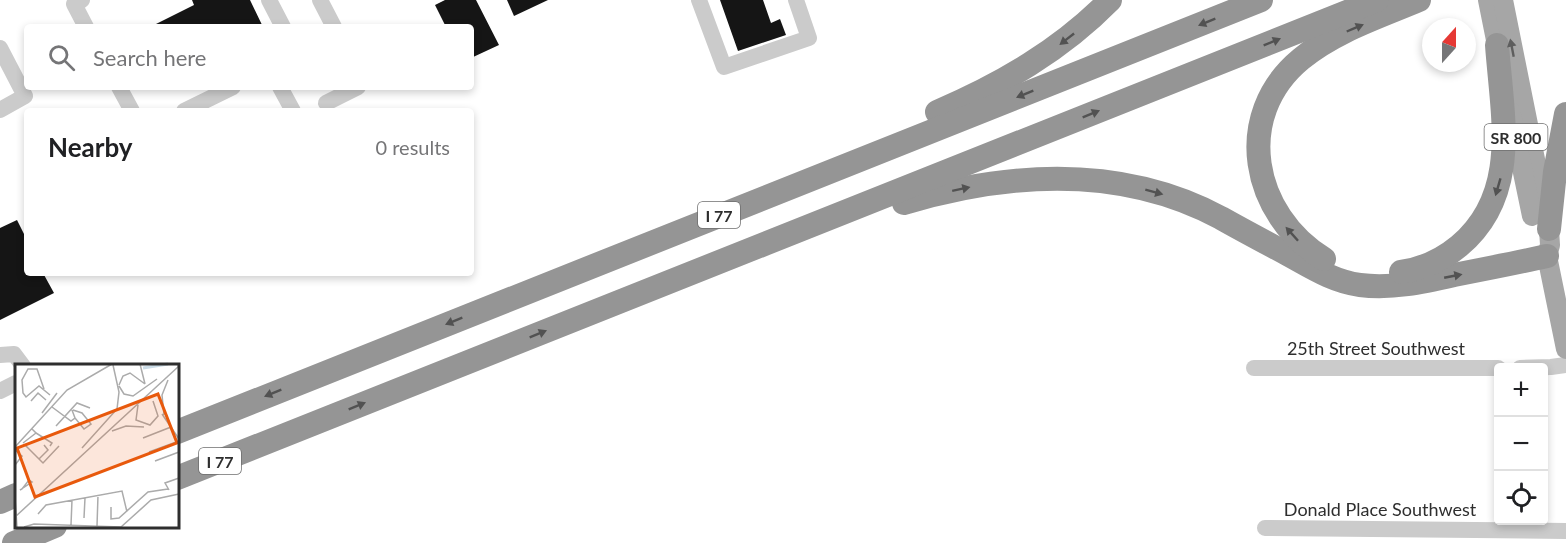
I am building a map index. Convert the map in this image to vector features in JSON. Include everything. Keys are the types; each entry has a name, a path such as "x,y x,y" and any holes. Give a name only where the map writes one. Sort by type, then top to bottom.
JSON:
{"highway":[{"path":"496,304 600,253 982,92 1049,53 1110,0"},
{"name":"I 77","path":"178,432 1261,0"},
{"name":"I 77","path":"178,478 1377,0"},
{"path":"1419,0 1335,36 1314,49 1286,74 1268,105 1259,141 1264,189 1276,214 1287,229 1326,261 1375,274 1408,271 1440,259 1454,250 1478,227 1495,198 1503,165 1504,147 1497,45"},
{"path":"1549,229 1555,172 1566,114"},
{"path":"588,314 637,304 892,206 964,188 1026,179 1094,180 1159,193 1199,207 1328,276 1358,285 1409,284 1548,256"},
{"path":"0,502 15,495"},
{"path":"14,543 50,528"}],"main road":[{"name":"SR 800","path":"1496,5 1497,45 1538,246 1548,256"},
{"name":"SR 800","path":"1496,5 1549,229 1548,256 1566,346"}],"street":[{"path":"82,0 74,4 84,24"},
{"path":"269,0 282,24"},
{"path":"320,0 332,24"},
{"path":"699,0 724,67 809,38 796,0"},
{"path":"0,48 25,96 0,111"},
{"path":"121,90 130,108"},
{"path":"189,108 227,90"},
{"path":"282,90 291,108"},
{"path":"326,103 352,90"},
{"path":"0,355 14,354 22,364"},
{"path":"1548,367 1566,365"},
{"name":"25th Street Southwest","path":"1254,368 1494,368"},
{"path":"0,391 15,384"},
{"name":"Donald Place Southwest","path":"1265,528 1489,536 1520,536 1566,531"}],"building":[{"path":"192,0 250,0 262,24 156,24 194,5"},
{"path":"445,0 476,0 499,45 474,57 474,24 444,24 435,5"},
{"path":"507,0 548,0 514,16"},
{"path":"720,0 763,0 771,23 780,19 786,35 738,51"},
{"path":"17,220 24,234 24,276 45,276 54,293 0,320 0,228"}]}
